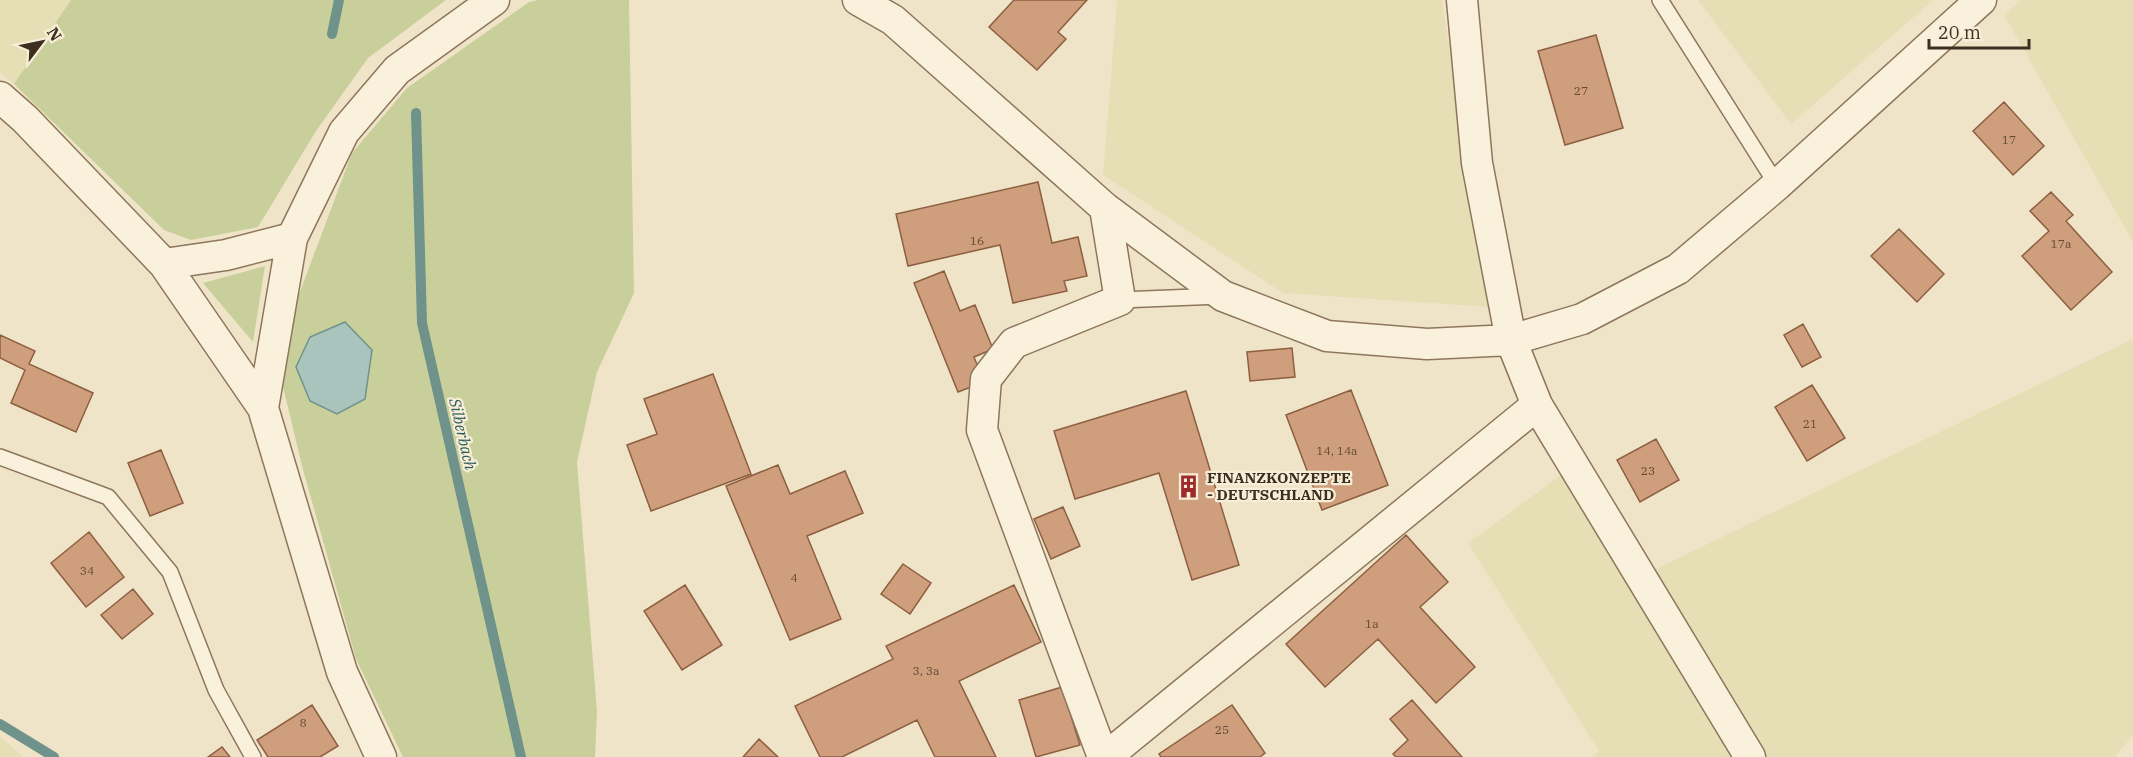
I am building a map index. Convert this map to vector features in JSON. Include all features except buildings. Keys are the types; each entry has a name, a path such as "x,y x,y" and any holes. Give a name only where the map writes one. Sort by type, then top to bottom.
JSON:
{"street":[{"path":"263,408 292,238 344,132 397,70 495,0"},
{"path":"858,0 893,20 1105,207 1223,296 1327,336 1427,344 1511,340 1582,318 1678,269 1778,185 1981,0"},
{"path":"1462,0 1477,162 1511,340 1537,405 1750,757"},
{"path":"0,97 26,119 164,264 263,408 342,672 381,757"},
{"path":"1105,207 1120,300 1014,343 986,379 982,430 1104,757 1537,405"},
{"path":"164,264 226,255 292,238"}],"lane":[{"path":"1660,0 1778,185"},
{"path":"1120,300 1223,296"},
{"path":"0,457 108,497 170,572 216,690 253,757"}],"shaded area":[{"path":"0,0 71,0 14,84 0,72"},
{"path":"1115,0 1442,0 1489,307 1283,293 1103,175 1117,2"},
{"path":"1698,0 1933,0 1791,124"},
{"path":"2021,0 2133,0 2133,242 2004,15"},
{"path":"2133,339 2133,735 2115,757 1592,757 1599,751 1468,543 1567,471 1637,578"},
{"path":"0,736 23,757 0,757"}],"green space":[{"path":"71,0 446,0 368,58 316,131 258,227 191,240 164,230 14,84"},
{"path":"538,0 629,0 634,293 597,372 577,462 597,711 595,757 403,757 356,659 302,466 280,374 289,321 352,153 407,88 529,2"},
{"path":"265,266 253,342 203,283"}],"water":[{"path":"345,322 372,350 365,399 337,414 310,401 296,367 310,337"}],"waterway":[{"name":"Silberbach","path":"332,34 339,0"},
{"name":"Silberbach","path":"416,113 422,323 521,757"},
{"path":"0,724 54,757"}],"place":[{"name":"FINANZKONZEPTE - DEUTSCHLAND","path":"1189,486"}]}
